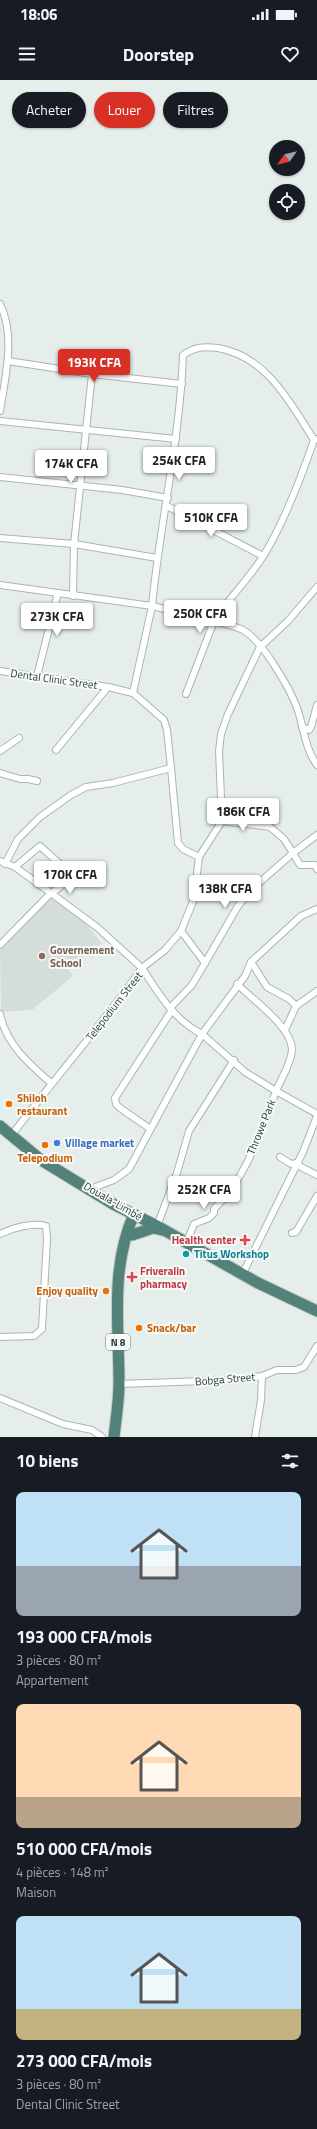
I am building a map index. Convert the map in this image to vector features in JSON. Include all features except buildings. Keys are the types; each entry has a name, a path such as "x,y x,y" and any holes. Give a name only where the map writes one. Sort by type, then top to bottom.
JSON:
{"highway":[{"name":"Douala-Limbé","path":"0,1126 41,1160 113,1204 161,1228 186,1244 243,1273 263,1286 317,1311"},
{"path":"113,1204 129,1234 153,1228 161,1228"},
{"name":"N 8","path":"114,1437 119,1384 117,1310 118,1283 124,1247 137,1216"}],"street":[{"path":"0,304 4,312 6,326 8,361 0,411"},
{"path":"186,694 214,621 226,603 263,556 292,500 316,440 291,403 264,370 244,356 233,351 200,347 192,349 183,355 182,384 167,506 157,558 152,606 133,693 164,720 167,730 178,843 183,849 199,857"},
{"path":"8,361 92,374 182,384"},
{"path":"73,596 74,544 92,374"},
{"path":"0,421 176,439"},
{"path":"0,477 80,485 168,498"},
{"path":"167,506 263,556"},
{"path":"0,538 74,544 157,558"},
{"path":"0,585 152,606 214,621 244,631 260,647 279,673 298,712 312,758 317,765"},
{"path":"171,768 113,783 86,787 40,817 22,835 2,862 15,867 52,893 98,928 142,968 165,950 181,931 194,899 199,857 222,821 220,781 221,734 260,647 288,621 317,588"},
{"path":"37,676 58,594"},
{"name":"Dental Clinic Street","path":"0,671 108,687 133,693"},
{"path":"56,750 108,687"},
{"path":"302,727 309,730 312,727 317,705"},
{"path":"0,751 19,738"},
{"path":"0,773 20,780 28,779 37,781"},
{"path":"222,821 270,827 284,840 300,865 315,865 317,869"},
{"path":"150,1128 120,1108 116,1104 115,1098 171,1009 192,985 242,900 263,878 317,835"},
{"path":"0,945 52,893 59,888 71,874 41,846 36,848 15,867"},
{"path":"90,1189 114,1180 129,1169 202,1034 237,984 245,976 251,962 301,916 317,909"},
{"path":"181,931 205,963"},
{"path":"251,962 267,987 289,999 296,1006"},
{"name":"Telepodium Street","path":"11,1136 51,1083 108,1016 142,968 171,1009 188,1027 202,1034"},
{"path":"237,984 285,1030 290,1040 292,1051 290,1061 276,1091 317,1115 297,1163 243,1273"},
{"path":"285,1030 296,1006 317,991"},
{"path":"0,1014 2,1024 12,1043 51,1083"},
{"name":"Throwe Park","path":"186,1244 194,1224 208,1218 214,1213 214,1209 220,1205 237,1181 260,1134 276,1091 245,1072 234,1060 202,1034"},
{"path":"161,1228 189,1131 234,1060"},
{"path":"280,1157 291,1164 297,1163"},
{"path":"297,1163 300,1167 317,1175"},
{"path":"292,1233 296,1232 317,1196"},
{"path":"0,1234 35,1224 43,1224 46,1226 47,1239 42,1329 34,1336 0,1337"},
{"name":"Bobga Street","path":"119,1384 202,1382 262,1376 277,1370 296,1370 304,1367 317,1346"},
{"path":"255,1437 261,1400 262,1376"},
{"path":"0,1398 63,1424 92,1430 102,1437"}],"shaded area":[{"name":"Governement School","path":"49,898 60,902 86,924 102,944 67,967 73,976 32,1010 1,1012 0,945"}],"place":[{"name":"Governement School","path":"42,956"},
{"name":"Shiloh restaurant","path":"9,1104"},
{"name":"Village market","path":"57,1143"},
{"name":"Telepodium","path":"45,1145"},
{"name":"Health center","path":"245,1240"},
{"name":"Titus Workshop","path":"186,1254"},
{"name":"Friveralin pharmacy","path":"132,1277"},
{"name":"Enjoy quality","path":"106,1291"},
{"name":"Snack/bar","path":"139,1328"}]}
